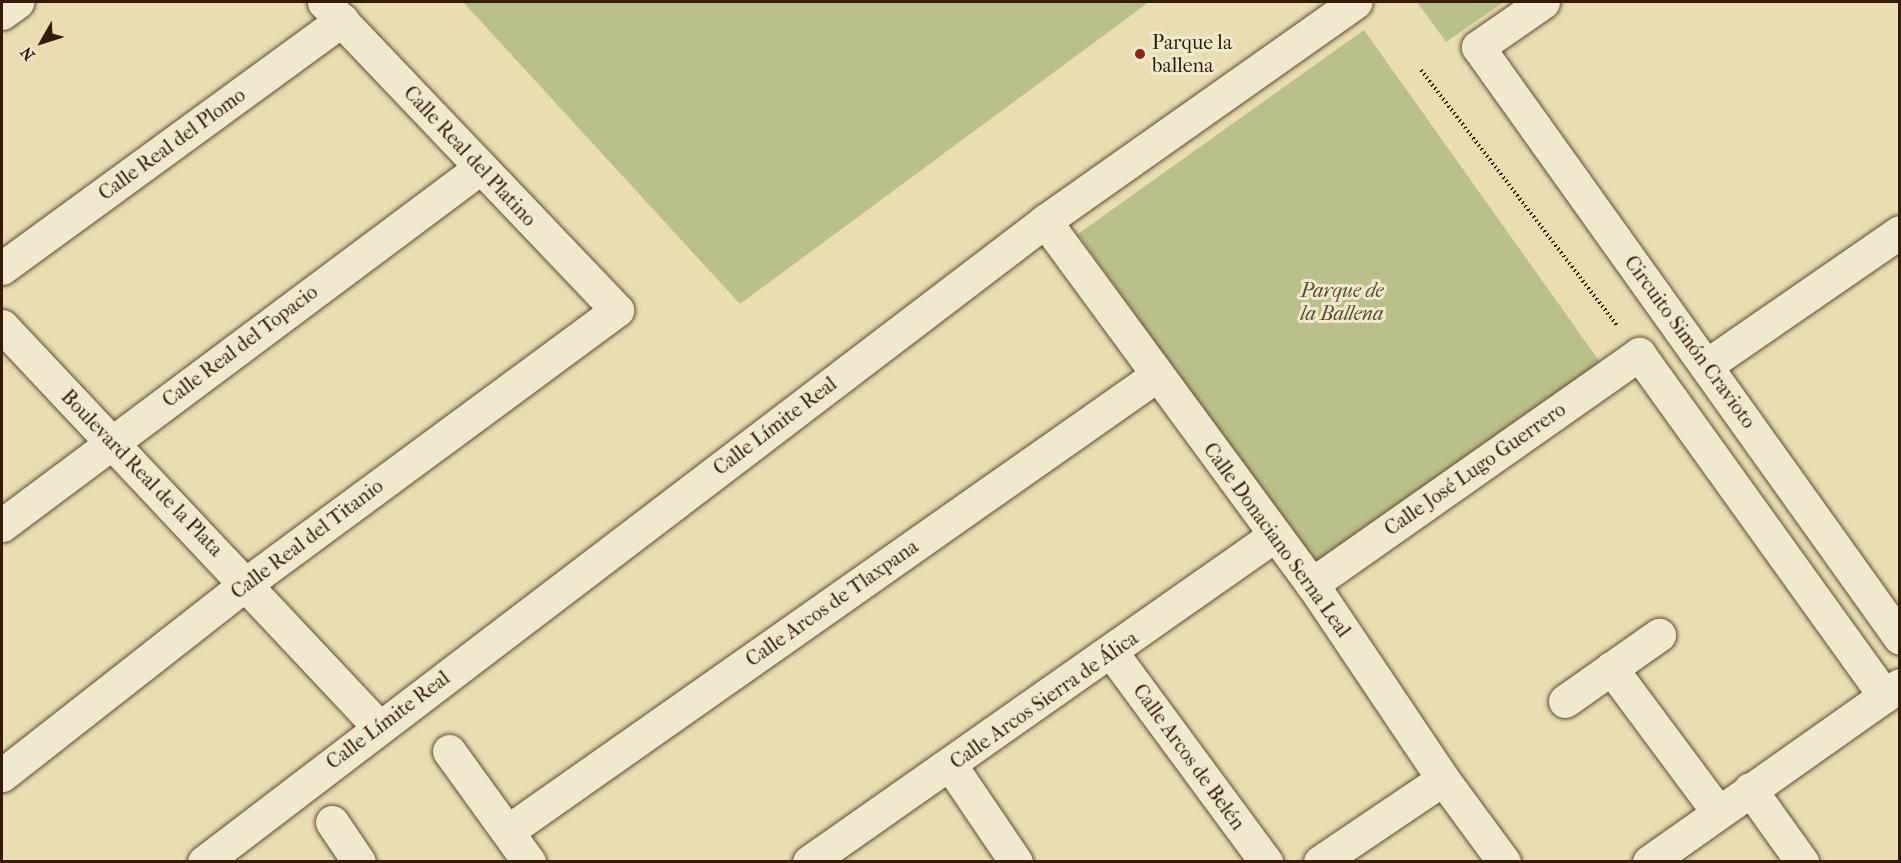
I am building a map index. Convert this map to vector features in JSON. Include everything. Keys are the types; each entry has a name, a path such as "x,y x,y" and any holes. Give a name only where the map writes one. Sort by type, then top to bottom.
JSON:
{"street":[{"path":"2,13 17,2"},
{"name":"Calle Límite Real","path":"204,861 1045,221 1355,2"},
{"name":"Circuito Simón Cravioto","path":"1543,2 1478,47 1707,365 1899,638"},
{"name":"Calle Real del Platino","path":"333,11 617,310"},
{"name":"Calle Real del Plomo","path":"2,268 333,11"},
{"name":"Calle Real del Topacio","path":"2,525 480,168"},
{"name":"Calle Donaciano Serna Leal","path":"1045,221 1312,584 1443,779 1504,861"},
{"path":"1707,365 1899,232"},
{"name":"Calle Real del Titanio","path":"2,775 247,583 617,310"},
{"name":"Boulevard Real de la Plata","path":"2,326 247,583 380,727"},
{"path":"1639,354 1892,690 1649,861"},
{"name":"Calle José Lugo Guerrero","path":"1312,584 1639,354"},
{"name":"Calle Arcos de Tlaxpana","path":"508,831 1157,375"},
{"name":"Calle Arcos Sierra de Álica","path":"809,861 951,766 1275,535"},
{"path":"1565,701 1659,636"},
{"name":"Calle Arcos de Belén","path":"1112,653 1266,861"},
{"path":"1611,668 1718,812"},
{"path":"449,751 529,861"},
{"path":"951,766 1016,861"},
{"path":"1320,861 1443,779"},
{"path":"1750,789 1802,861"},
{"path":"332,822 359,861"}],"path":[{"path":"1421,70 1639,354"}],"green space":[{"path":"463,2 1149,2 740,304"},
{"path":"1417,2 1504,2 1446,42"},
{"name":"Parque de la Ballena","path":"1364,30 1607,372 1320,575 1078,234"}],"place":[{"name":"Parque la ballena","path":"1140,54"}]}
